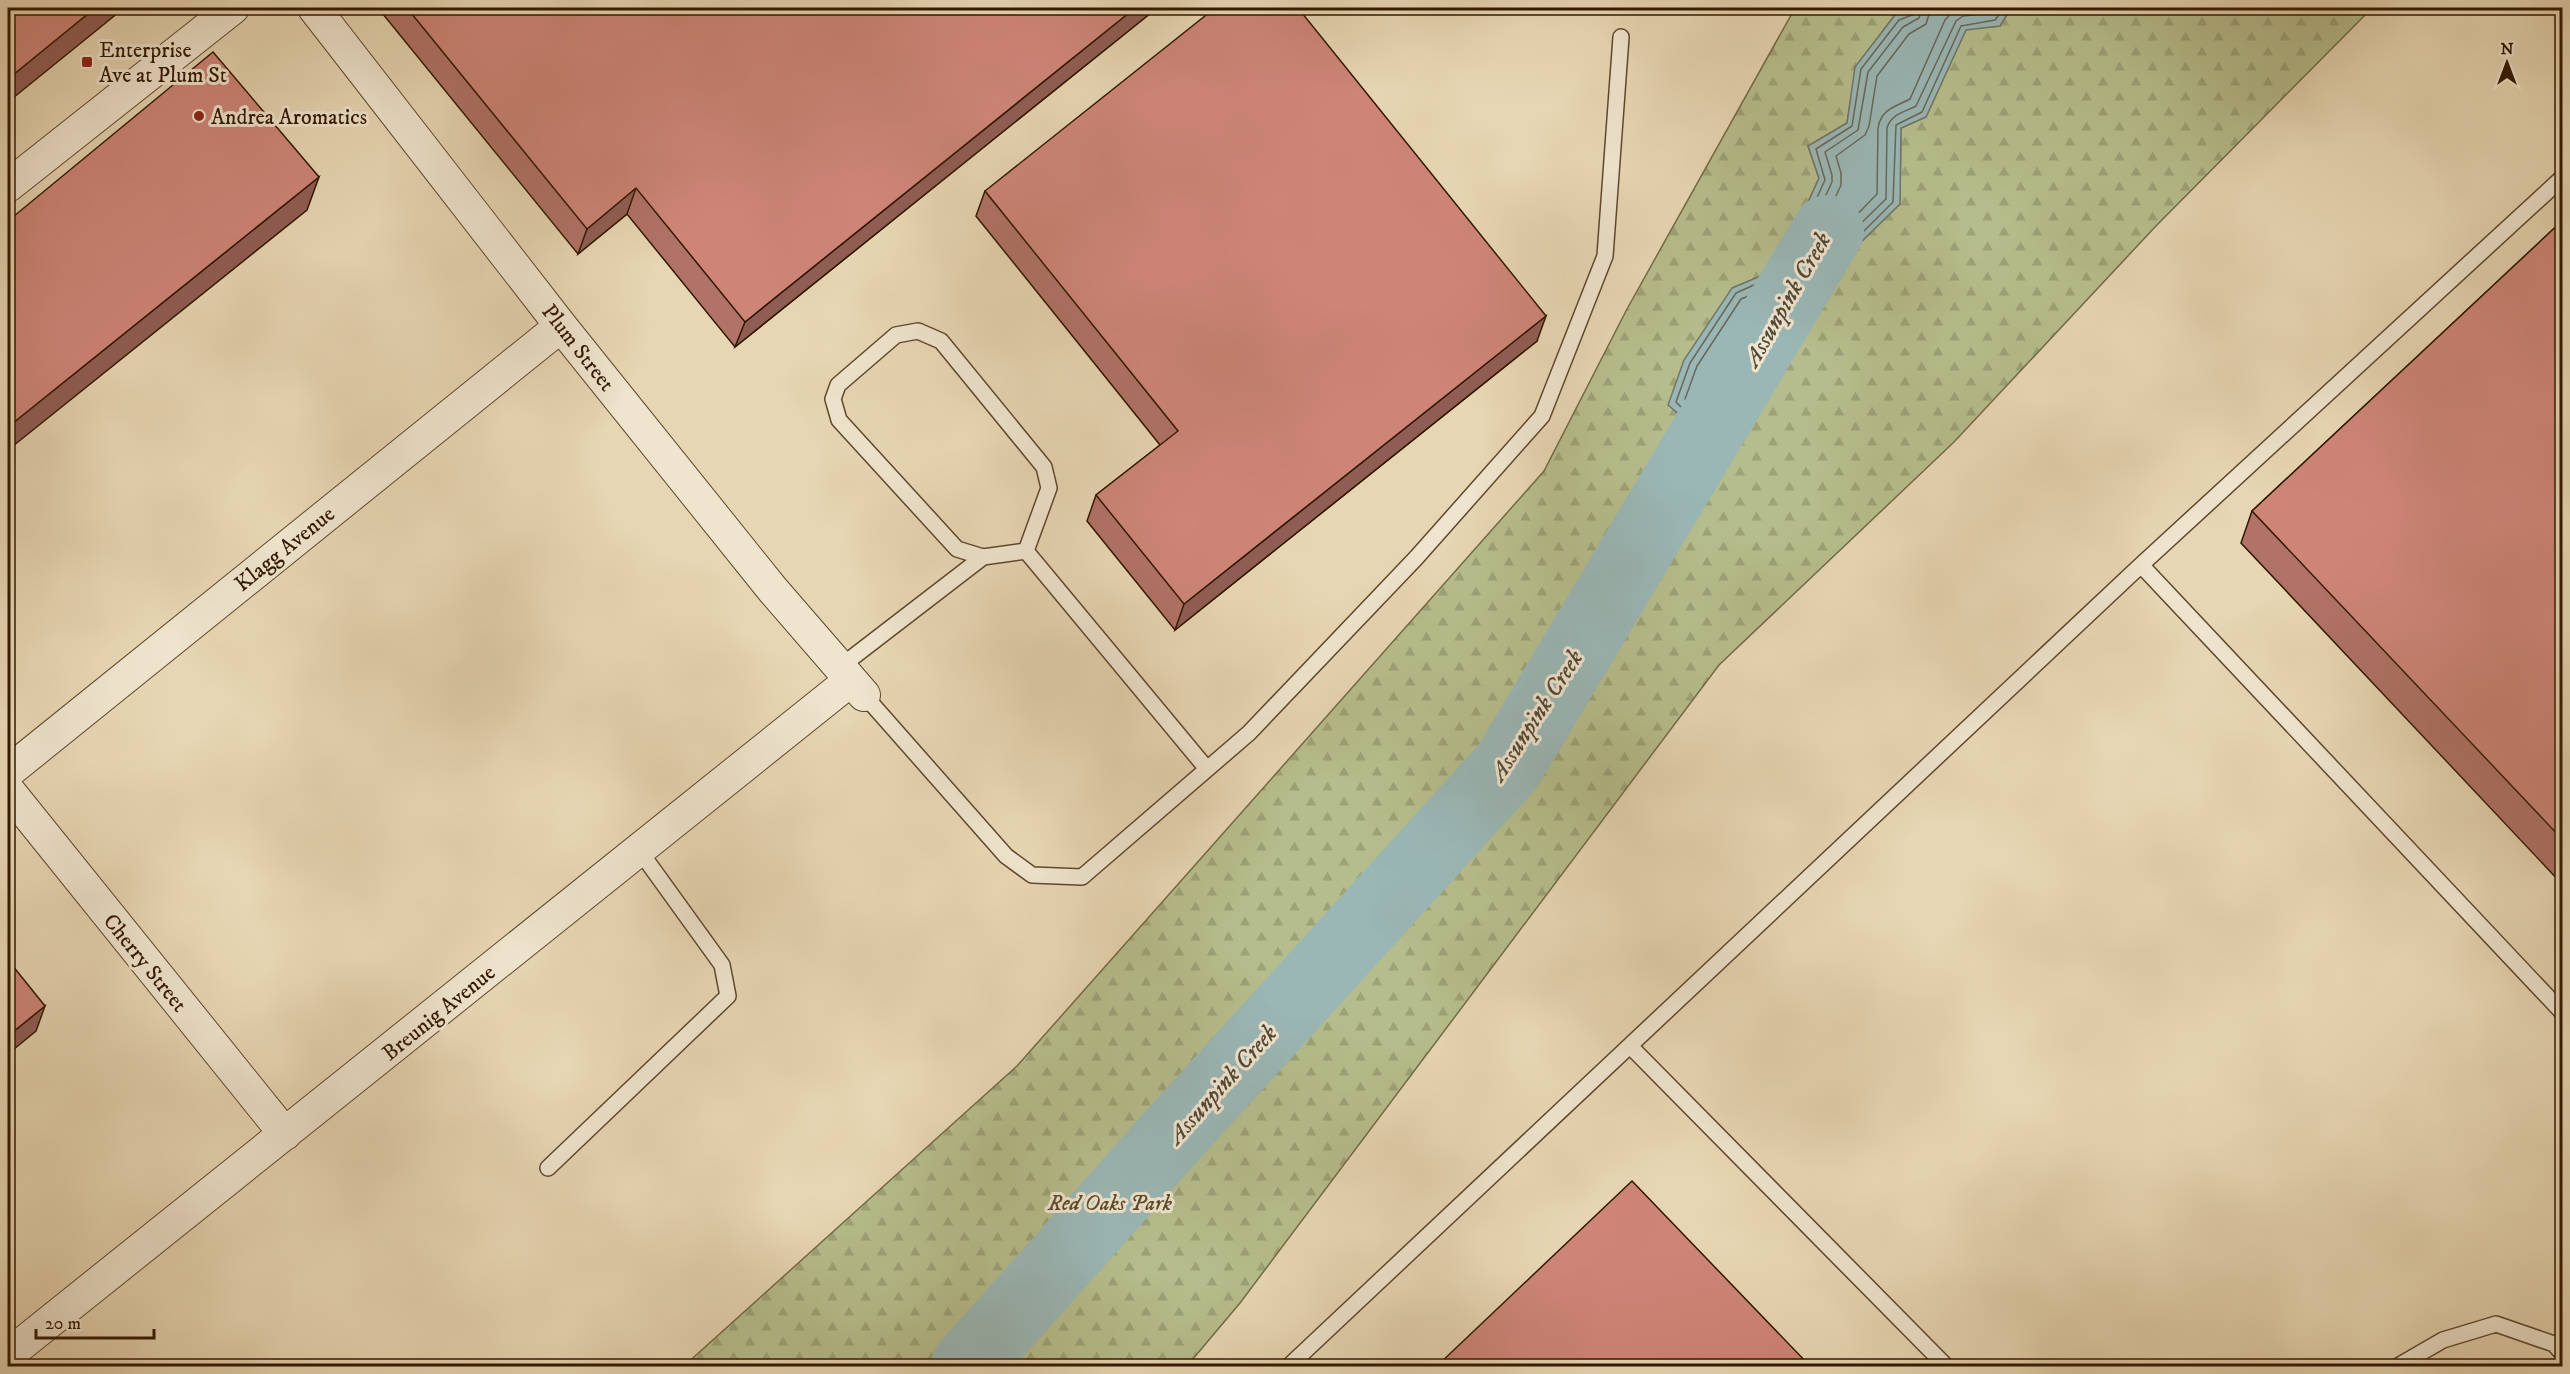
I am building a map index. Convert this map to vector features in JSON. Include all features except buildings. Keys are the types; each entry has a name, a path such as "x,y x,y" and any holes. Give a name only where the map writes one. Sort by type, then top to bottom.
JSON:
{"street":[{"path":"8,186 233,8"},
{"name":"Plum Street","path":"314,8 561,326 773,590 852,681"},
{"name":"Klagg Avenue","path":"8,772 561,326"},
{"name":"Breunig Avenue","path":"8,1355 852,681"},
{"name":"Cherry Street","path":"8,790 285,1134"}],"lane":[{"path":"983,557 852,681 1006,856 1032,875 1082,877 1249,734 1392,583 1542,416 1605,256 1621,37"},
{"path":"1289,1366 2141,565 2562,178"},
{"path":"918,331 941,341 1044,467 1049,488 1026,551 983,557 957,549 839,420 833,399 838,385 896,334 918,331"},
{"path":"1026,551 1207,769"},
{"path":"2141,565 2562,1012"},
{"path":"548,1168 728,996 722,965 639,850"},
{"path":"1630,1046 1946,1366"},
{"path":"2398,1366 2443,1340 2496,1324 2554,1344 2562,1353"}],"green space":[{"name":"Red Oaks Park","path":"1795,8 1916,8 1895,15 1856,67 1847,123 1808,146 1819,178 1778,269 1732,288 1692,425 1753,328 1822,297 1860,243 1900,204 1901,128 1926,117 1966,29 2000,26 2011,8 2372,8 2155,227 1954,442 1719,665 1240,1303 1187,1366 684,1366 1017,1066 1544,471 1627,309"}],"water":[{"path":"1916,8 2011,8 2000,26 1966,30 1926,117 1901,128 1900,204 1860,243 1822,297 1753,328 1692,425 1668,405 1684,360 1732,288 1778,269 1819,178 1808,146 1847,123 1855,67 1895,15"}],"waterway":[{"name":"Assunpink Creek","path":"967,1366 1170,1138 1508,766 1828,231"}],"place":[{"name":"Enterprise Ave at Plum St","path":"87,62"},
{"name":"Andrea Aromatics","path":"199,116"}]}
